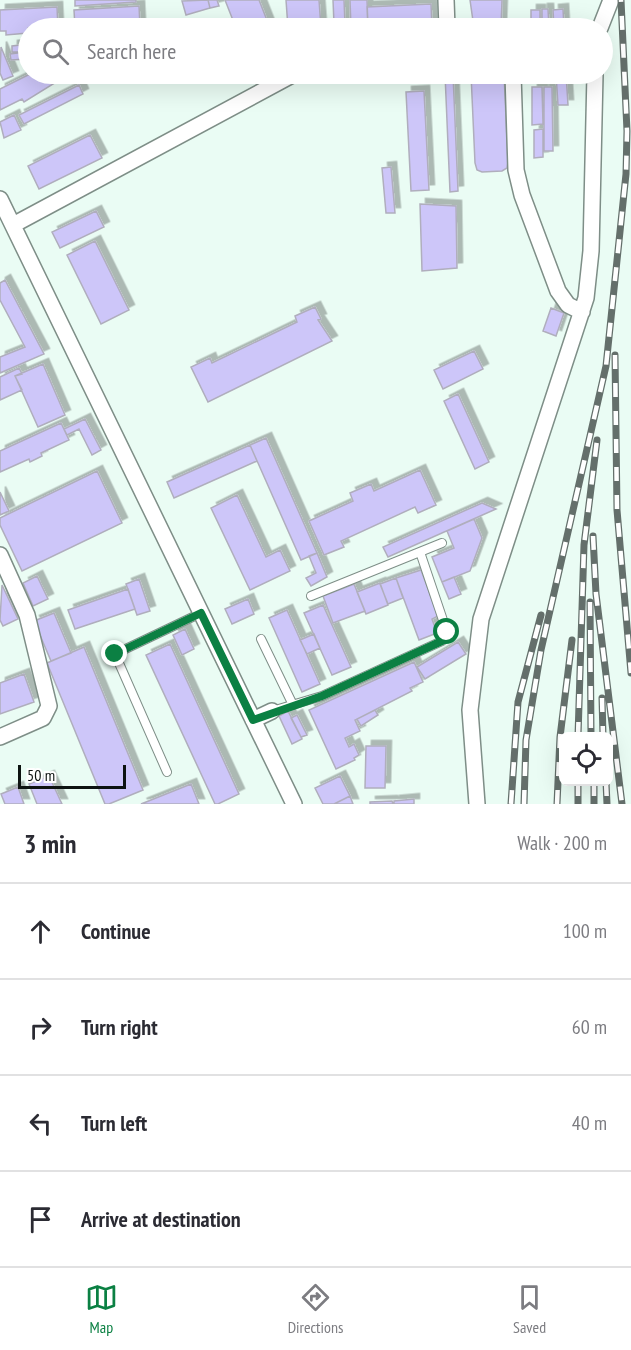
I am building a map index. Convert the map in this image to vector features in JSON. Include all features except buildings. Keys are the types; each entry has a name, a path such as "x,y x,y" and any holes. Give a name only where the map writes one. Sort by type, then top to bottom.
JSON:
{"street":[{"path":"446,0 447,18"},
{"path":"604,18 611,0"},
{"path":"13,225 275,84"},
{"path":"513,84 516,170 522,195 558,291 568,305 582,312"},
{"path":"477,804 470,710 481,619 582,312 591,251 595,84"},
{"path":"0,199 294,804"},
{"path":"0,555 27,615 49,706 43,718 0,737"},
{"path":"253,720 272,711"}],"lane":[{"path":"311,596 442,543"},
{"path":"272,711 322,696 442,641 447,632 420,552"},
{"path":"167,772 115,654 201,613"},
{"path":"261,639 292,705"}],"railway":[{"path":"524,804 526,740 541,650 606,366 626,174 627,131 621,0"},
{"path":"615,355 617,510 631,673"},
{"path":"578,732 584,545 597,440"},
{"path":"593,536 596,594 622,804"},
{"path":"590,602 591,732"},
{"path":"511,804 518,702 541,615"},
{"path":"557,804 560,737 572,640"},
{"path":"602,698 603,732"},
{"path":"578,786 578,804"},
{"path":"594,786 594,804"},
{"path":"606,786 607,804"}],"route":[{"path":"115,654 201,613 253,720 272,711 322,696 442,641 447,632"}]}
